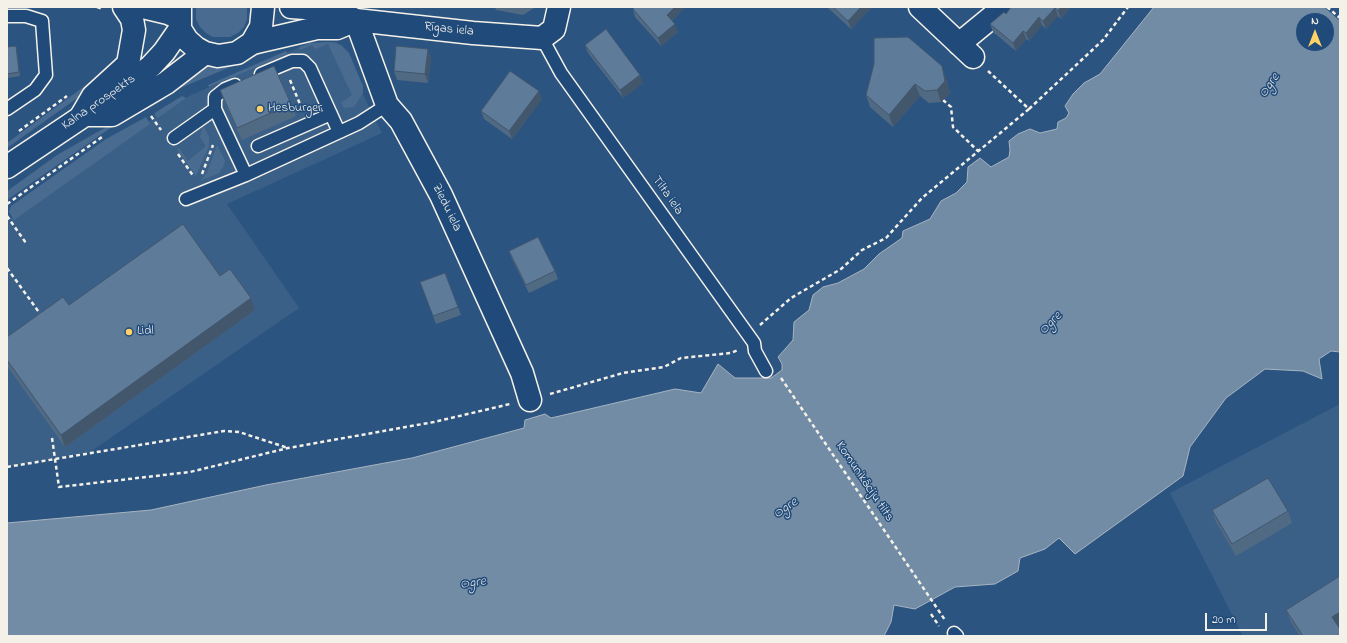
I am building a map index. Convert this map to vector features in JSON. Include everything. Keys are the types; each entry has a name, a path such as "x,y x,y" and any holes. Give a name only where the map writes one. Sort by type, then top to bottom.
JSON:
{"street":[{"path":"82,115 93,96 128,64 134,30 132,19 124,7"},
{"path":"143,7 168,13 180,18 187,40 196,48 205,53 218,56 237,53 252,43 311,29 337,28 356,20"},
{"path":"252,43 261,27 263,7"},
{"path":"290,7 334,10 356,20"},
{"path":"542,38 554,29 559,7"},
{"path":"920,7 966,50 1004,7"},
{"name":"Kalna prospekts","path":"7,167 82,115 116,94 151,66 164,52 180,18"},
{"name":"Rīgas iela","path":"356,20 473,33 542,38"},
{"name":"Ziedu iela","path":"356,20 387,105 401,121 441,195 522,373 530,400"},
{"path":"82,115 112,115 166,83 205,53"}],"lane":[{"path":"7,16 26,16 42,21 46,75 35,90 7,109"},
{"name":"Tilta iela","path":"542,38 561,73 754,343 755,351 766,371"},
{"path":"246,175 215,109 215,97 225,89 292,61 303,61 310,68 339,132"},
{"path":"186,199 246,175 359,123 387,105"},
{"path":"174,138 215,109"},
{"path":"258,146 331,114"}],"path":[{"path":"52,438 59,487 190,472 288,448 434,422 530,400 623,373 664,367 681,358 731,353 744,348 749,336 791,298 842,269 862,250 886,238 922,198 1029,109 1103,40 1128,7"},
{"path":"1327,7 1340,18"},
{"path":"966,50 1029,109"},
{"path":"943,100 951,107 953,127 978,151"},
{"path":"7,216 26,243"},
{"path":"7,268 45,320"},
{"name":"Komunikāciju tilts","path":"781,377 934,604"},
{"path":"7,467 224,431 239,432 288,448"}],"shaded area":[{"path":"196,7 247,7 247,19 244,27 238,33 230,37 213,37 200,27 196,19"},
{"path":"292,41 180,88 174,86 205,66"},
{"path":"332,42 341,45 349,53 363,86 363,93 354,107 344,108 341,103 352,95 328,44 315,49 312,45 300,50 299,47 310,43"},
{"path":"337,42 382,133 227,204 299,308 90,452 7,467 7,220 178,101 309,43"},
{"path":"286,51 288,54 209,87 208,85"},
{"path":"120,54 124,54 100,82 7,148 7,143 101,74 112,65"},
{"path":"164,94 166,98 112,127 7,200 7,192 10,189 57,155"},
{"path":"182,96 186,98 158,118 154,115 156,112"},
{"path":"146,117 150,124 14,220 9,212 11,206 106,139"},
{"path":"203,125 209,137 209,146 196,176 177,149 179,148 188,161 206,146 200,137"},
{"path":"217,145 225,161 223,167 219,173 200,181 207,173"},
{"path":"1340,404 1340,636 1243,636 1170,493"}],"water":[{"name":"Ogre","path":"1154,7 1340,7 1340,352 1331,351 1319,359 1322,379 1303,371 1265,369 1226,398 1190,447 1183,476 1075,554 1059,538 1045,549 1020,558 1018,571 995,584 955,587 915,609 894,605 891,622 884,636 7,636 7,523 151,510 266,485 412,458 524,428 525,420 545,414 551,418 675,389 701,393 718,364 735,378 771,378 782,370 782,364 778,357 793,340 794,322 809,310 813,295 823,287 838,283 864,269 879,254 902,238 903,231 930,219 941,201 956,193 967,182 968,167 980,158 991,167 1009,157 1009,141 1018,134 1030,129 1040,133 1057,129 1058,122 1066,118 1069,113 1065,106 1073,94 1084,83 1100,74"}],"pier":[{"path":"1324,7 1340,7 1340,21 1335,17 1335,12 1330,12"}],"building":[{"path":"635,7 675,7 667,15 675,24 658,38 633,9"},
{"path":"833,7 861,7 848,21"},
{"path":"1011,7 1061,7 1058,11 1055,8 1043,21 1039,17 1026,33 1023,31 1013,43 990,24 1004,12 1006,14"},
{"path":"606,29 640,75 620,90 585,45"},
{"path":"908,37 942,66 945,81 937,90 925,91 915,84 889,115 866,95 874,64 874,38"},
{"path":"16,46 19,72 7,74 7,47"},
{"path":"396,46 428,49 425,74 394,71"},
{"name":"Hesburger","path":"274,66 291,104 237,128 220,90"},
{"path":"510,71 539,91 509,131 481,111"},
{"name":"Lidl","path":"183,224 220,276 230,269 251,298 61,435 7,360 7,337 63,297 69,305"},
{"path":"538,237 555,271 526,285 509,251"},
{"path":"445,273 458,307 433,316 420,282"},
{"path":"1268,478 1288,511 1232,544 1212,510"},
{"path":"1340,576 1340,612 1332,617 1340,629 1340,636 1303,636 1286,610"}],"place":[{"name":"Hesburger","path":"260,109"},
{"name":"Lidl","path":"129,332"}]}
